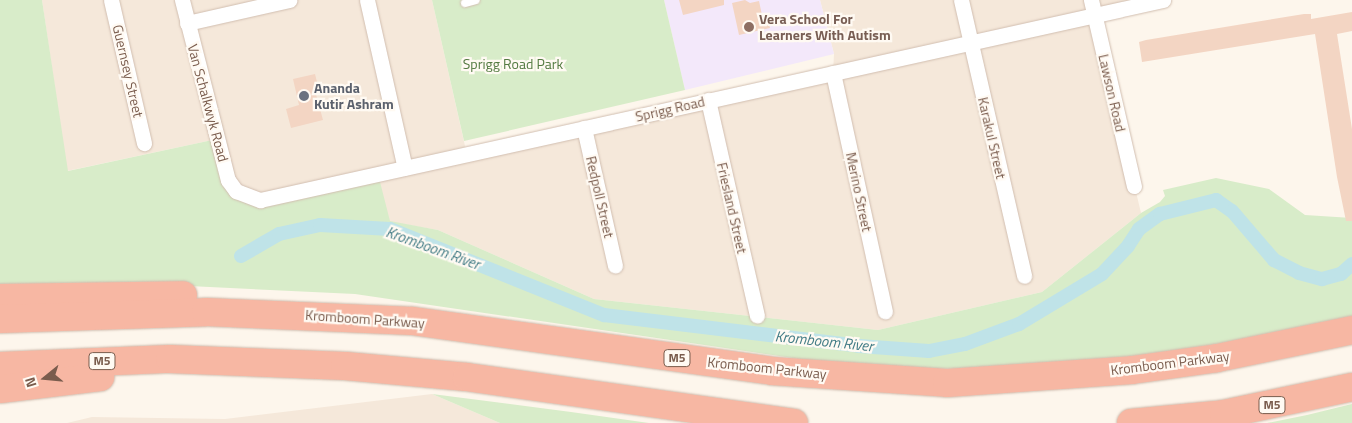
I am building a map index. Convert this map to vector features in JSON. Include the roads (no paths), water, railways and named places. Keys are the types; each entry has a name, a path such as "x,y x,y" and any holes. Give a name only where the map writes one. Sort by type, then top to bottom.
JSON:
{"highway":[{"path":"0,298 140,293 289,298 377,308 413,321"},
{"name":"Kromboom Parkway","path":"0,319 206,312 413,321 772,371 947,383 1132,370 1217,358 1352,330"},
{"path":"0,389 154,372 205,360"},
{"name":"M5","path":"0,366 205,360 416,372 794,423"},
{"name":"M5","path":"1131,423 1224,414 1352,387"}],"street":[{"name":"Guernsey Street","path":"111,0 144,142"},
{"name":"Van Schalkwyk Road","path":"182,0 228,180 236,191 247,198"},
{"path":"187,23 290,0"},
{"path":"367,0 406,168"},
{"name":"Karakul Street","path":"961,0 1024,276"},
{"name":"Sprigg Road","path":"247,198 260,200 971,43 1092,7 1163,0"},
{"name":"Lawson Road","path":"1092,7 1134,186"},
{"name":"Merino Street","path":"833,73 885,311"},
{"name":"Friesland Street","path":"708,100 757,315"},
{"name":"Redpoll Street","path":"584,128 615,266"}],"lane":[{"path":"465,2 476,0"}],"waterway":[{"name":"Kromboom River","path":"241,256 279,234 320,225 390,229 604,315 859,346 929,351 965,344 1019,324 1102,274 1128,246 1139,229 1160,214 1216,200 1232,211 1274,260 1299,273 1322,279 1341,274 1352,264"}],"place":[{"name":"Vera School For Learners With Autism","path":"749,27"},
{"name":"Ananda Kutir Ashram","path":"304,96"}],"park label":[{"name":"Sprigg Road Park","path":"513,64"}]}
